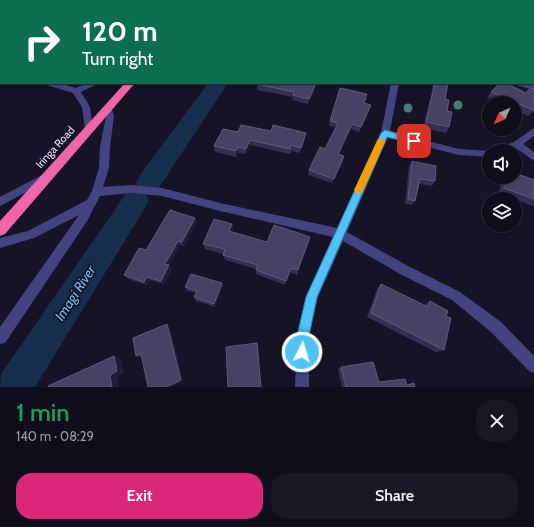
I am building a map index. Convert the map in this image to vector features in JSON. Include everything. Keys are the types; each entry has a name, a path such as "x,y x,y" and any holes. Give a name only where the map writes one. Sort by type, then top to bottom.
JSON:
{"highway":[{"name":"Iringa Road","path":"0,230 44,178 129,84"}],"street":[{"path":"53,84 76,91 93,84"},
{"path":"302,387 303,336 312,297 339,233 385,133 393,84"},
{"path":"522,84 534,88"},
{"path":"76,91 86,107 89,129"},
{"path":"0,338 83,218 97,192 104,168 105,147 110,116 108,108"},
{"path":"517,144 534,131"},
{"path":"385,133 459,152 482,154"},
{"path":"522,148 534,156"},
{"path":"0,202 44,178"},
{"path":"97,192 131,189 162,192 220,207 339,233 406,271 456,296 496,327 534,366"},
{"path":"0,243 30,235 91,203"}],"building":[{"path":"257,84 316,84 309,99 293,95 294,92"},
{"path":"435,84 448,84 445,99 449,100 447,111 452,112 449,127 426,122"},
{"path":"499,84 508,84 526,93 530,88 534,90 534,110 522,105 522,96 499,96 491,92"},
{"path":"340,88 367,94 364,103 371,105 361,127 352,124 338,154 344,156 334,179 309,170 320,147 325,149 338,123 330,121"},
{"path":"241,125 271,131 273,125 306,133 301,148 291,145 290,149 250,140 246,149 238,147 236,151 214,146 223,129 238,132"},
{"path":"412,161 436,166 435,181 420,179 415,201 408,199"},
{"path":"522,176 534,180 534,199 522,195 522,192 515,192 504,188 505,184 522,184"},
{"path":"170,210 195,218 182,242 178,241 165,264 169,265 161,281 147,277 144,282 124,275 139,248 146,250"},
{"path":"214,219 232,224 229,231 267,242 274,225 310,237 298,270 291,268 286,281 256,270 258,265 223,255 225,249 203,244"},
{"path":"191,274 222,283 214,304 194,297 197,291 185,287"},
{"path":"381,284 428,307 430,301 448,311 446,316 451,318 444,350 371,313"},
{"path":"167,324 181,380 166,387 148,387 141,354 136,356 133,338"},
{"path":"257,343 261,387 228,387 226,347"},
{"path":"114,356 117,371 110,375 112,387 48,387 48,386"},
{"path":"373,362 379,382 405,379 407,385 414,383 415,387 346,387 341,367"}],"waterway":[{"name":"Imagi River","path":"149,182 217,84"},
{"name":"Imagi River","path":"14,387 136,200"}],"slow traffic":[{"path":"359,190 381,142"}],"route":[{"path":"302,352 303,336 312,297 339,233 385,133 414,141"}]}
